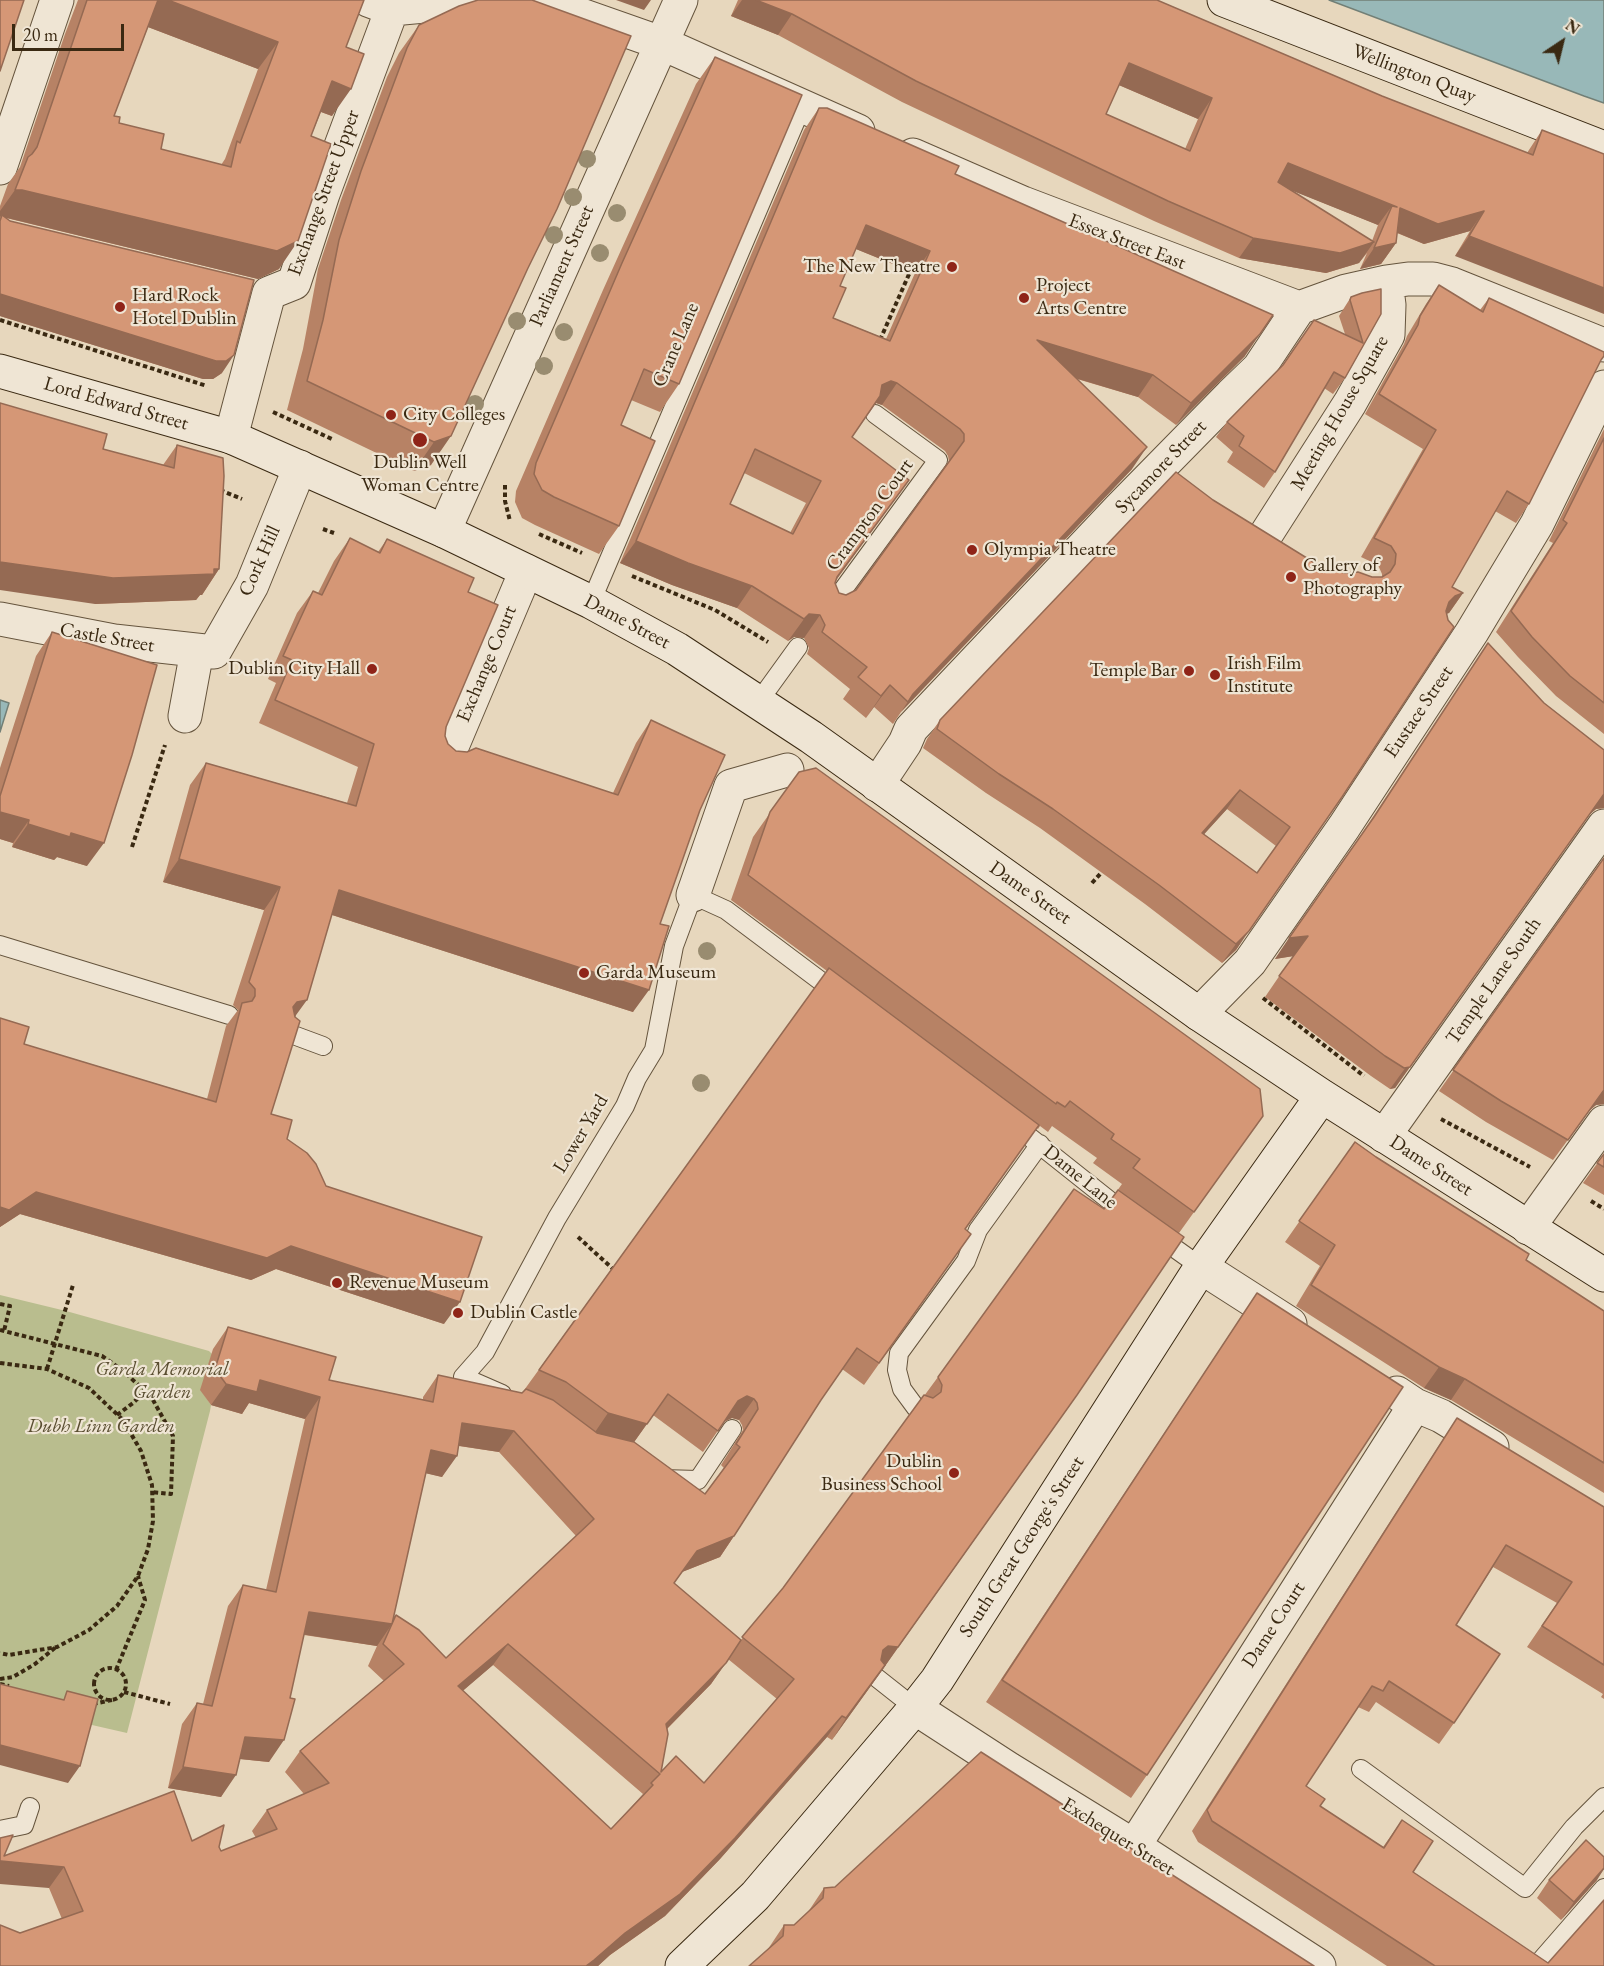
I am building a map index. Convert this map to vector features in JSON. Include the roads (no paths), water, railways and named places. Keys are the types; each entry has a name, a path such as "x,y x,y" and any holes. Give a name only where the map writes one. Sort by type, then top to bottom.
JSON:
{"street":[{"path":"0,168 57,0"},
{"name":"Essex Street East","path":"380,5 489,0 564,9 661,43 1023,202 1299,308"},
{"name":"Parliament Street","path":"444,531 681,0"},
{"name":"Wellington Quay","path":"1224,0 1604,148"},
{"name":"Exchange Street Upper","path":"231,437 258,291 294,283 380,5"},
{"path":"1299,308 1346,291 1386,282 1433,279 1452,284 1604,345"},
{"name":"Meeting House Square","path":"1265,536 1350,403 1388,335 1390,318 1386,282"},
{"name":"Sycamore Street","path":"877,785 905,743 911,729 1120,508 1174,477 1231,395 1259,368 1299,308"},
{"name":"Lord Edward Street","path":"0,371 231,437"},
{"name":"Eustace Street","path":"1199,1014 1250,962 1472,640 1538,524 1604,387"},
{"path":"231,437 444,531"},
{"name":"Cork Hill","path":"185,716 206,652 252,585 300,467"},
{"path":"1237,520 1292,554"},
{"name":"Dame Street","path":"444,531 591,602 677,649 759,701 1199,1014 1384,1136 1604,1275"},
{"name":"Exchange Court","path":"448,756 526,571"},
{"name":"Castle Street","path":"0,619 114,641 206,652"},
{"path":"693,895 731,786 787,770"},
{"name":"Temple Lane South","path":"1384,1136 1604,826"},
{"name":"South Great George's Street","path":"682,1966 755,1896 915,1708 950,1660 1201,1267 1322,1096"},
{"path":"1528,1228 1604,1122"},
{"name":"Dame Lane","path":"1201,1267 1318,1342"},
{"path":"1376,1380 1415,1405 1441,1416 1512,1459"},
{"name":"Dame Court","path":"1134,1846 1415,1405"},
{"name":"Exchequer Street","path":"915,1708 1319,1966"}],"lane":[{"name":"Crane Lane","path":"591,602 802,106"},
{"name":"Crampton Court","path":"831,606 938,460 875,414"},
{"path":"759,701 795,652"},
{"path":"693,895 726,910 850,1002"},
{"name":"Lower Yard","path":"513,1399 463,1377 485,1352 557,1218 625,1106 637,1078 654,1050 674,946 693,895"},
{"path":"0,945 229,1015"},
{"path":"288,1033 322,1046"},
{"name":"Dame Lane","path":"1002,1116 1040,1144 1113,1205 1201,1267"},
{"path":"916,1408 902,1389 897,1370 899,1353 966,1261 978,1230 1040,1144"},
{"path":"652,1473 662,1479 698,1480 732,1429"},
{"path":"877,1678 915,1708"},
{"path":"1361,1768 1525,1888 1574,1827 1604,1797"},
{"path":"0,1830 24,1825 30,1807"},
{"path":"1536,1966 1604,1888"}],"water":[{"path":"1329,0 1604,0 1604,103 1584,96"},
{"path":"0,700 9,703 0,732"}],"place":[{"name":"The New Theatre","path":"952,267"},
{"name":"Project Arts Centre","path":"1024,298"},
{"name":"Hard Rock Hotel Dublin","path":"120,307"},
{"name":"City Colleges","path":"391,415"},
{"name":"Dublin Well Woman Centre","path":"420,440"},
{"name":"Olympia Theatre","path":"972,550"},
{"name":"Gallery of Photography","path":"1291,577"},
{"name":"Dublin City Hall","path":"372,669"},
{"name":"Temple Bar","path":"1189,671"},
{"name":"Irish Film Institute","path":"1215,675"},
{"name":"Garda Museum","path":"584,973"},
{"name":"Revenue Museum","path":"337,1283"},
{"name":"Dublin Castle","path":"458,1313"},
{"name":"Dublin Business School","path":"954,1473"}],"park label":[{"name":"Garda Memorial Garden","path":"162,1382"},
{"name":"Dubh Linn Garden","path":"101,1427"}]}
